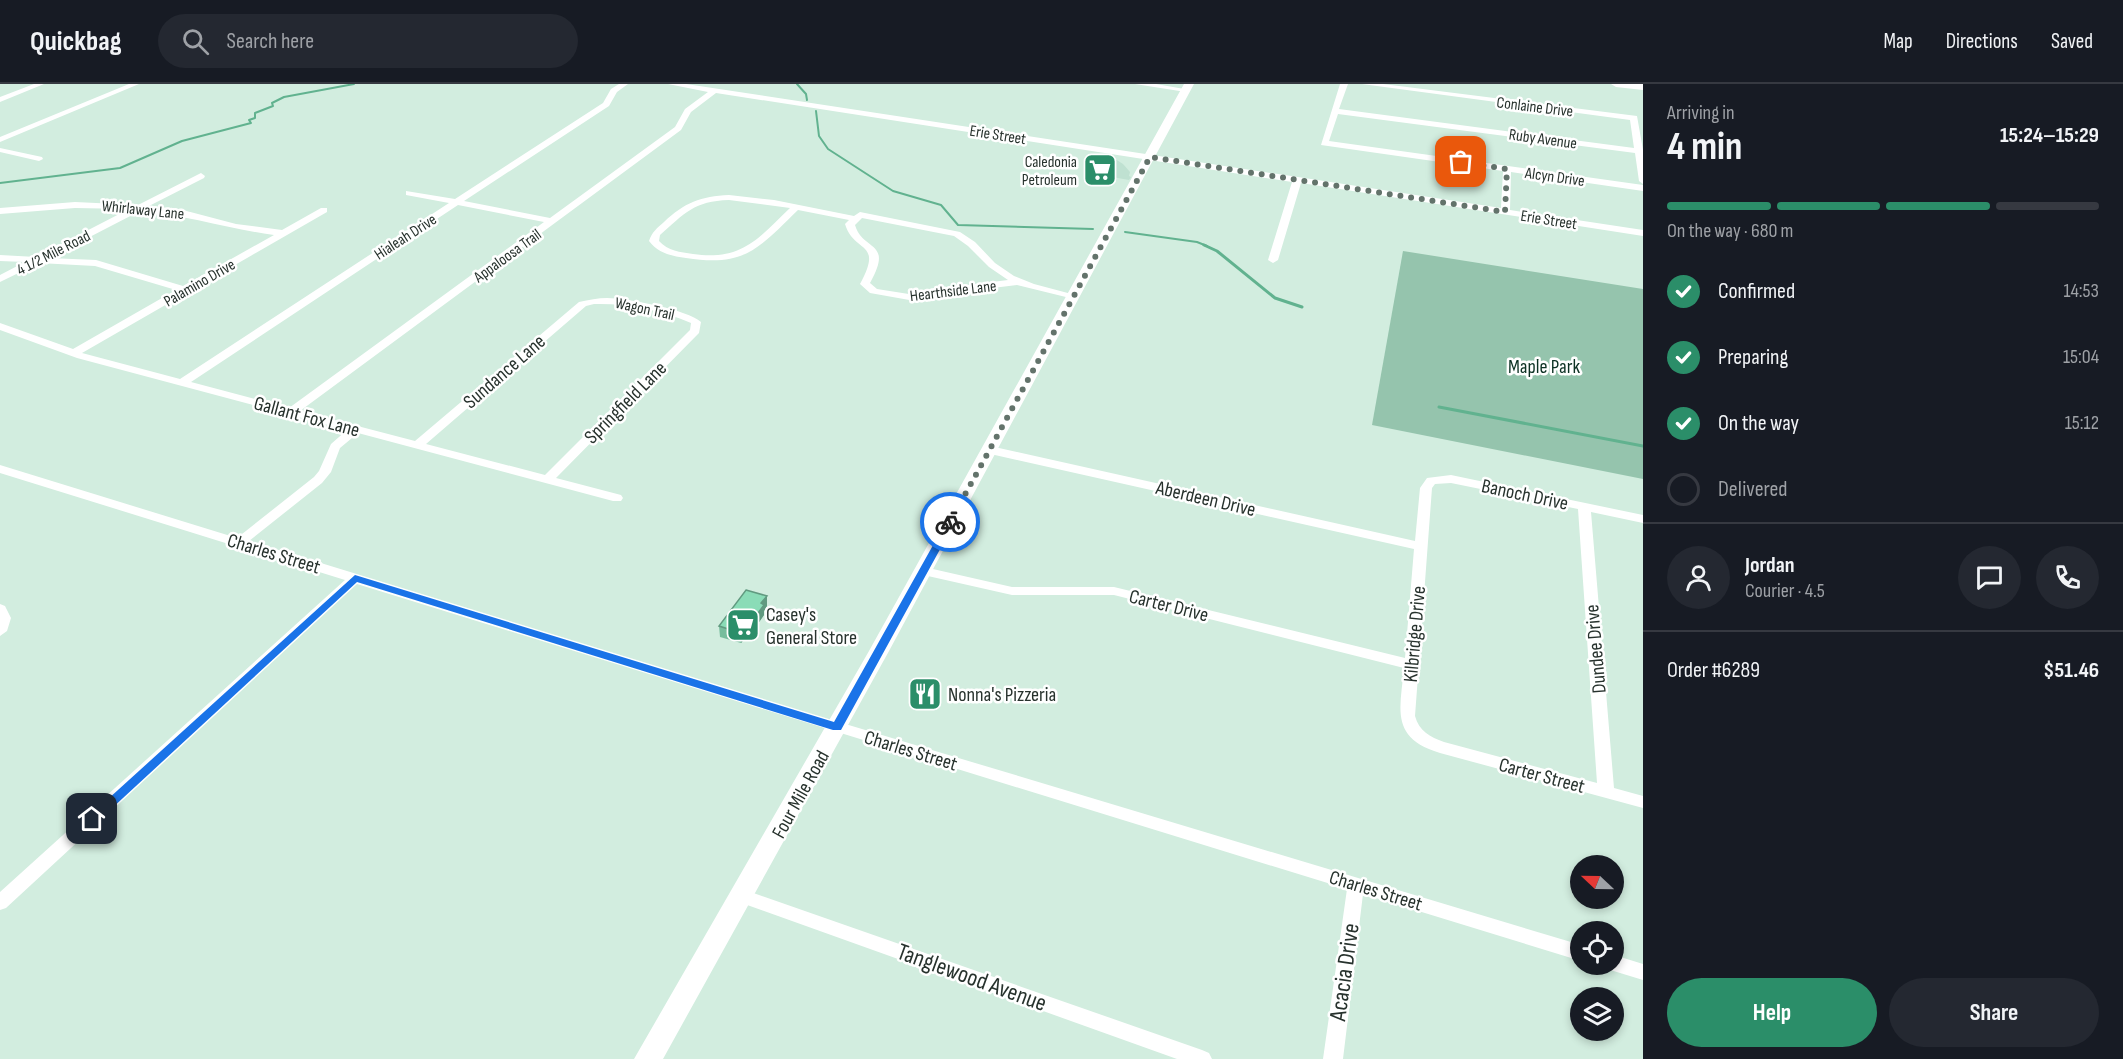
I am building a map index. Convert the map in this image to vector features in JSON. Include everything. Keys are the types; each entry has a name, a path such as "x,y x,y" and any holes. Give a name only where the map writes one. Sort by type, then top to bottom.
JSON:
{"main road":[{"path":"1616,84 1643,87"},
{"name":"Four Mile Road","path":"648,1059 924,571 1187,87"}],"street":[{"path":"0,100 40,84"},
{"path":"0,140 135,84"},
{"name":"Hialeah Drive","path":"181,382 606,104 614,91 624,84"},
{"name":"Erie Street","path":"672,84 1643,233"},
{"path":"1140,84 1187,87"},
{"path":"1335,111 1344,84"},
{"name":"Conlaine Drive","path":"1366,84 1634,118 1641,152"},
{"path":"1460,96 1461,84"},
{"name":"Appaloosa Trail","path":"291,412 678,128 688,111 714,90"},
{"name":"Alcyn Drive","path":"1335,111 1324,143 1643,188"},
{"name":"Ruby Avenue","path":"1335,111 1641,152"},
{"path":"0,150 39,159"},
{"path":"1641,152 1643,181"},
{"path":"1505,212 1507,169"},
{"name":"4 1/2 Mile Road","path":"0,279 201,176"},
{"path":"1273,260 1298,181"},
{"path":"409,194 553,221"},
{"path":"795,208 750,251 730,259 711,260 670,252 660,249 654,241 656,234 693,203 703,199 730,197 957,234 969,240 991,265 1017,282 1029,287 1074,296"},
{"name":"Whirlaway Lane","path":"0,211 75,205 140,208 179,212 236,227 284,233"},
{"name":"Palamino Drive","path":"74,354 324,210"},
{"name":"Hearthside Lane","path":"858,217 849,228 867,243 874,255 873,269 866,281 866,287 874,291 915,298 952,290 1017,282"},
{"path":"0,258 81,261 110,266 185,290"},
{"name":"Wagon Trail","path":"592,298 701,321"},
{"name":"Sundance Lane","path":"417,445 579,306 592,298"},
{"name":"Springfield Lane","path":"548,479 695,331 701,321"},
{"name":"Gallant Fox Lane","path":"0,326 74,354 617,498"},
{"path":"239,543 318,480 325,472 335,447 355,429"},
{"name":"Aberdeen Drive","path":"990,450 1421,546"},
{"name":"Charles Street","path":"0,470 1570,950"},
{"name":"Banoch Drive","path":"1425,503 1427,484 1442,478 1643,519"},
{"name":"Kilbridge Drive","path":"1425,503 1407,716 1410,727 1420,738 1440,747"},
{"name":"Dundee Drive","path":"1584,507 1606,792"},
{"name":"Carter Drive","path":"924,571 1012,591 1114,591 1411,665"},
{"path":"0,903 355,578"},
{"path":"0,609 4,618 0,631"},
{"name":"Carter Street","path":"1440,747 1643,802"},
{"name":"Acacia Drive","path":"1333,1059 1356,884"},
{"name":"Tanglewood Avenue","path":"742,896 1202,1059"},
{"path":"1624,966 1643,972"}],"shaded area":[{"name":"Caledonia Petroleum","path":"1091,154 1112,157 1123,164 1131,177 1129,180 1101,175 1090,167 1087,156"}],"green space":[{"name":"Maple Park","path":"1403,251 1643,289 1643,479 1372,425"}],"building":[{"path":"746,590 767,596 761,603 764,605 750,624 746,625 741,633 719,626"}],"waterway":[{"path":"0,183 120,168 182,141 251,123 249,120 255,118 255,113 273,106 272,103 284,97 354,84"},
{"path":"797,84 806,94 807,100"},
{"path":"816,111 819,136 828,149 893,191 941,205 958,225 1093,229"},
{"path":"1125,232 1197,242 1207,246"},
{"path":"1204,245 1217,251 1275,298 1302,307"},
{"path":"1439,407 1643,446"}],"way so far":[{"path":"950,522 1150,157 1505,212 1507,169 1461,162"}],"place":[{"name":"Caledonia Petroleum","path":"1100,170"},
{"name":"Casey's General Store","path":"743,625"},
{"name":"Nonna's Pizzeria","path":"925,694"}],"route":[{"path":"92,819 355,578 837,727 950,522"}]}
